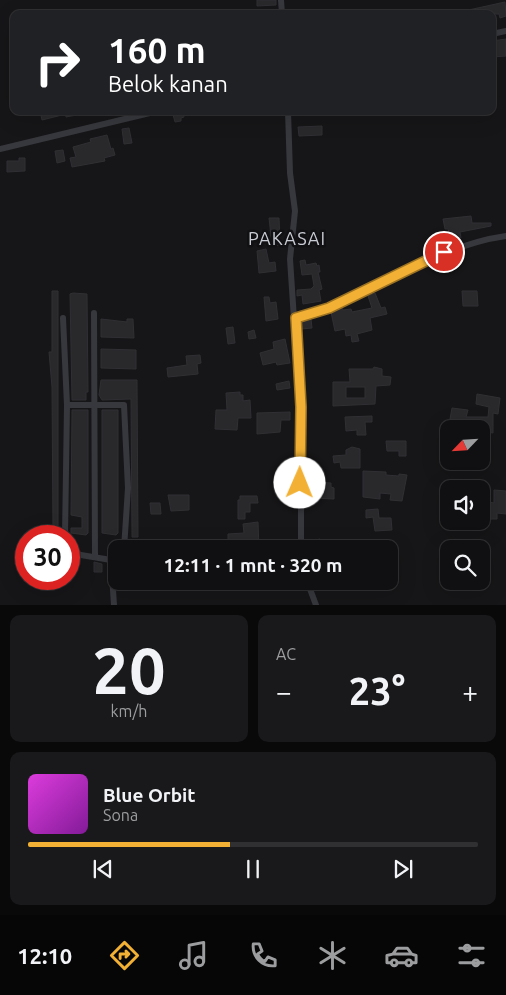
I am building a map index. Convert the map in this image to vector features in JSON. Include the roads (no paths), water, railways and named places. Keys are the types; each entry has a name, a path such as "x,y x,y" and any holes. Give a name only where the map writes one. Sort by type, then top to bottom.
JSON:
{"street":[{"path":"0,149 141,115"},
{"path":"288,115 294,211 290,250 296,318 301,425 301,540"},
{"path":"296,318 329,308 444,252 506,236"},
{"path":"94,313 94,557"},
{"path":"63,318 67,406 65,525"},
{"path":"67,406 124,405 128,488 125,540"},
{"path":"80,555 108,558"},
{"path":"114,590 114,605"},
{"path":"310,590 316,605"}],"district":[{"name":"PAKASAI","path":"287,238"}]}
